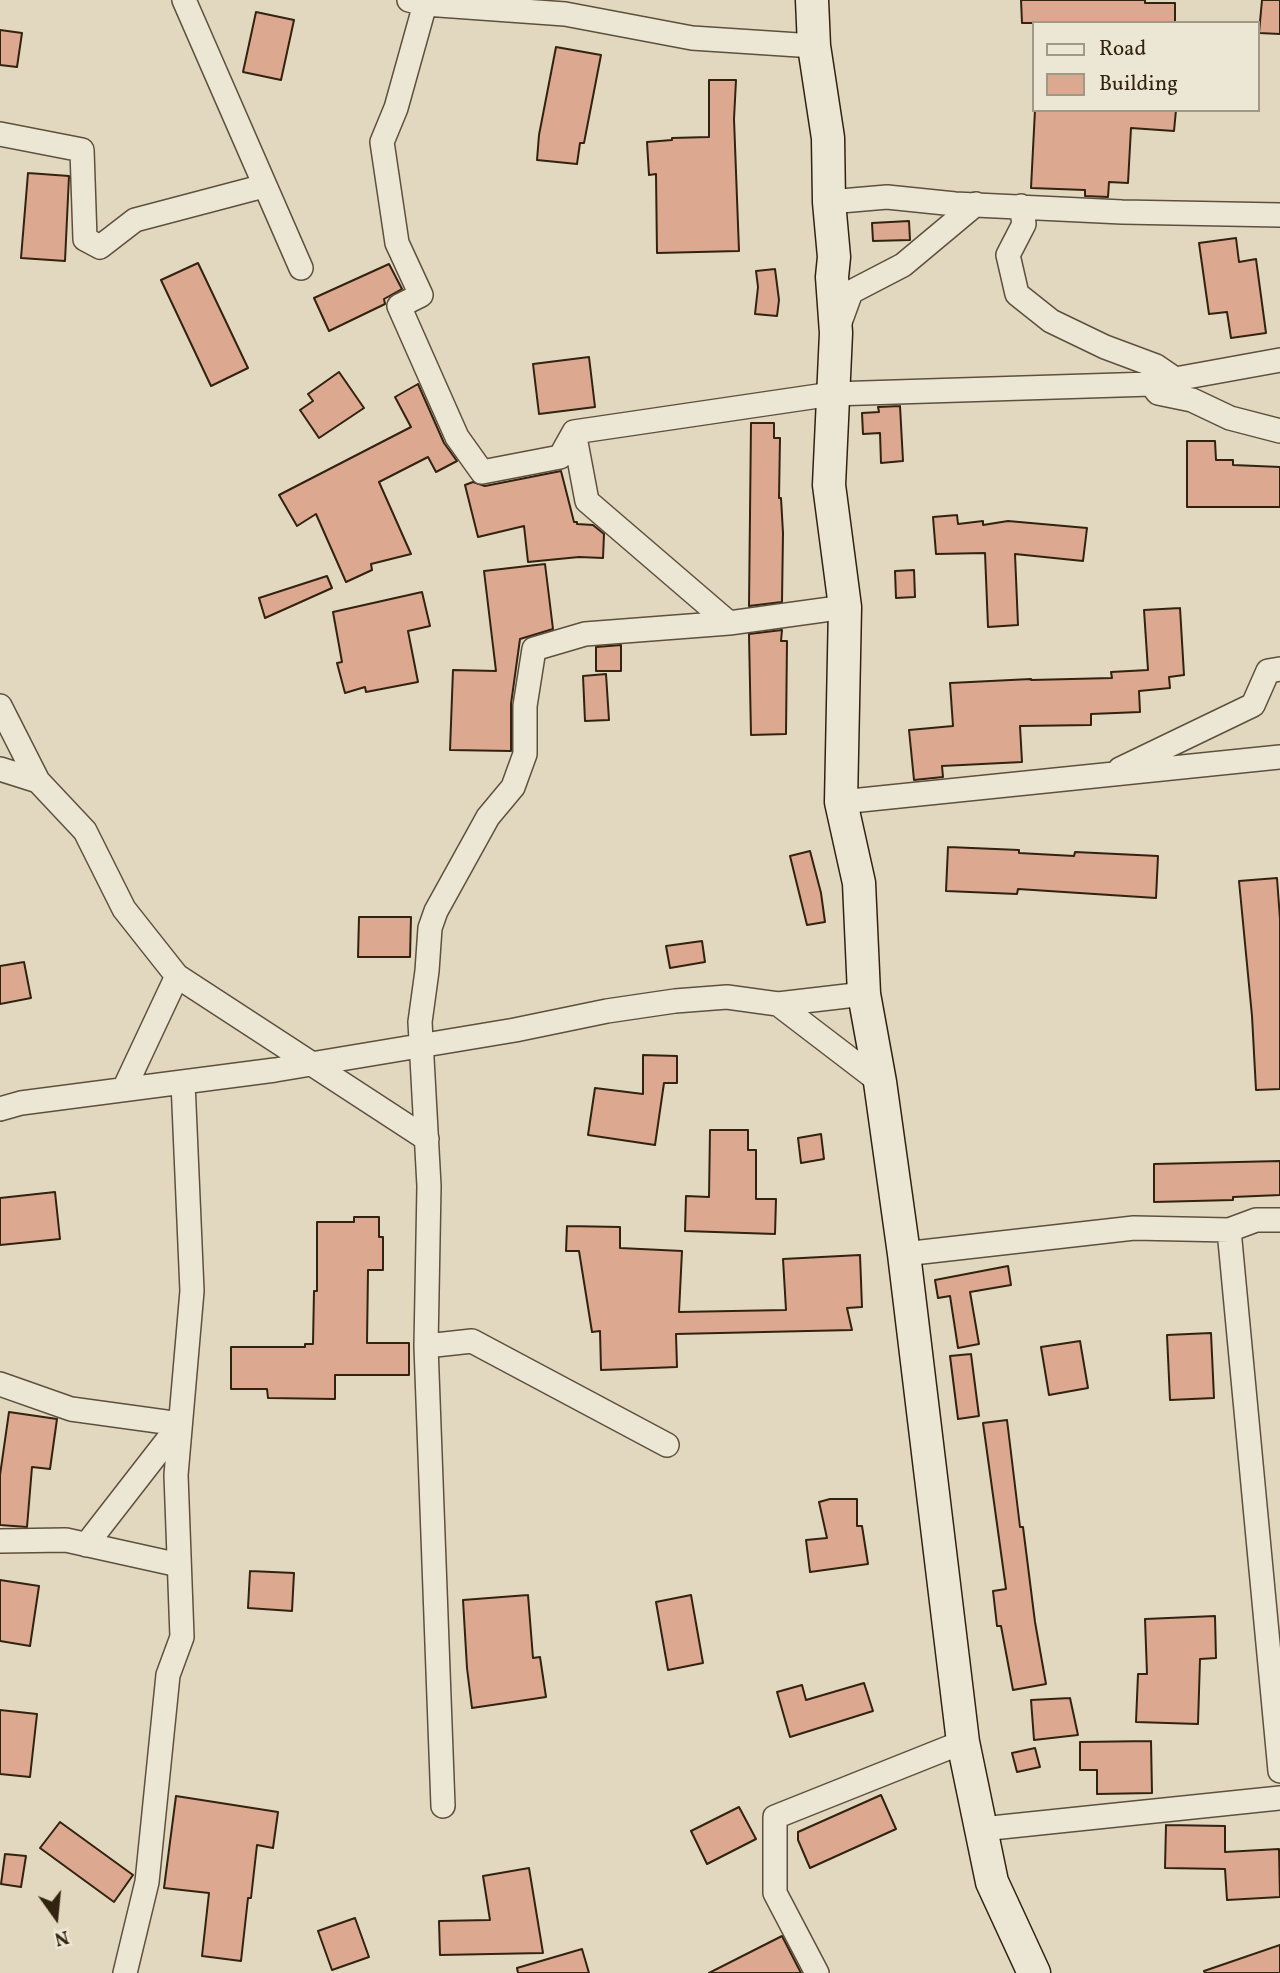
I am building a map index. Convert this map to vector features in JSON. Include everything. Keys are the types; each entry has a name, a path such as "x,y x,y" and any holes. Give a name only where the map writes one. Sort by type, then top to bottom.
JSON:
{"street":[{"path":"184,0 301,268"},
{"path":"811,0 814,46 828,138 834,257 832,277 836,333 830,485 845,607 841,802 859,883 864,994 880,1082 904,1254 963,1742 992,1882 1034,1973"},
{"path":"574,432 560,457 482,472 457,437 400,306 421,295 397,243 382,142 396,108 417,2 565,14 692,38 814,46"},
{"path":"0,134 82,150 85,239 100,247 135,220 264,186"},
{"path":"830,202 887,197 955,204 1122,212 1280,215"},
{"path":"836,333 851,292 903,265 976,204"},
{"path":"1021,206 1024,224 1008,255 1017,293 1051,321 1105,347 1156,366 1175,379"},
{"path":"574,432 832,394 1151,384 1280,360"},
{"path":"1151,384 1158,393 1192,400 1230,418 1280,431"},
{"path":"574,432 587,501 729,623"},
{"path":"443,1805 426,1346 429,1186 420,1022 428,971 430,928 436,911 488,817 513,787 525,754 526,706 534,649 585,634 729,623 845,607"},
{"path":"1104,776 1253,705 1268,671 1280,669"},
{"path":"0,706 38,781 85,831 124,909 177,976 427,1139"},
{"path":"841,802 1280,757"},
{"path":"0,769 38,781"},
{"path":"124,1089 177,976"},
{"path":"0,1109 21,1103 311,1064 675,1001 727,997 778,1004 864,994"},
{"path":"778,1004 880,1082"},
{"path":"125,1973 147,1882 168,1675 181,1637 176,1475 192,1291 183,1082"},
{"path":"904,1254 1134,1228 1229,1230 1256,1220 1280,1220"},
{"path":"1229,1230 1280,1771"},
{"path":"426,1346 472,1341 667,1445"},
{"path":"0,1384 71,1409 180,1424"},
{"path":"86,1545 180,1424"},
{"path":"0,1541 66,1541 179,1566"},
{"path":"817,1973 775,1893 775,1818 963,1742"},
{"path":"982,1829 1280,1798"}],"building":[{"path":"1021,0 1145,0 1145,3 1175,3 1175,21 1022,23"},
{"path":"1262,0 1280,0 1280,34 1259,33"},
{"path":"256,12 294,20 281,80 243,72"},
{"path":"0,30 22,33 17,67 0,65"},
{"path":"556,47 601,55 584,143 580,143 577,164 537,160 539,135"},
{"path":"709,80 736,80 734,119 739,251 657,253 656,174 649,175 647,142 709,137"},
{"path":"1035,112 1176,112 1174,131 1131,128 1128,183 1109,182 1108,197 1085,196 1085,190 1031,188"},
{"path":"28,173 69,176 65,261 21,258"},
{"path":"909,221 910,240 873,241 872,223"},
{"path":"1236,238 1239,262 1256,259 1266,333 1231,338 1227,312 1209,314 1199,243"},
{"path":"198,263 248,368 211,386 161,280"},
{"path":"389,264 402,289 384,299 385,304 329,331 314,298"},
{"path":"775,269 779,300 777,316 755,314 758,287 756,271"},
{"path":"589,357 595,407 539,414 533,364"},
{"path":"339,372 364,408 319,438 300,410 313,401 308,394"},
{"path":"418,384 444,443 457,461 436,472 428,457 379,482 411,554 371,564 372,570 346,582 316,514 297,526 279,495 411,427 395,397"},
{"path":"900,406 903,461 881,463 880,433 863,434 862,413 879,412 878,407"},
{"path":"751,423 774,423 774,438 780,438 779,498 783,533 782,602 749,606"},
{"path":"1187,441 1215,441 1216,460 1233,460 1233,465 1280,467 1280,507 1187,507"},
{"path":"561,471 574,522 593,525 604,534 603,558 579,557 528,562 524,526 478,537 465,485 473,482 485,486"},
{"path":"957,515 958,524 983,521 983,525 1008,521 1087,528 1083,561 1015,554 1018,625 988,627 985,553 936,554 933,517"},
{"path":"545,564 553,629 520,639 511,704 511,751 450,750 453,670 496,671 484,571"},
{"path":"914,570 915,597 896,598 895,571"},
{"path":"327,576 332,588 265,618 259,598"},
{"path":"422,592 430,626 408,631 418,682 366,692 365,687 345,693 337,663 342,662 333,612"},
{"path":"1180,608 1184,675 1169,677 1170,688 1139,691 1140,712 1091,714 1091,725 1020,726 1022,762 942,766 943,777 914,780 909,730 953,726 950,683 1112,678 1111,672 1148,670 1144,610"},
{"path":"782,630 781,641 787,641 786,734 751,735 749,634"},
{"path":"621,645 621,671 596,671 596,647"},
{"path":"606,674 609,720 585,721 583,676"},
{"path":"948,847 1074,856 1075,852 1158,856 1156,898 1018,889 1017,894 946,891"},
{"path":"810,851 825,922 807,925 790,856"},
{"path":"1277,878 1280,919 1280,1089 1256,1090 1239,881"},
{"path":"359,917 411,917 410,957 358,957"},
{"path":"702,941 705,962 670,968 666,946"},
{"path":"24,962 31,998 0,1004 0,966"},
{"path":"643,1055 677,1056 677,1083 664,1083 655,1145 588,1135 595,1088 643,1094"},
{"path":"710,1130 748,1130 748,1150 756,1150 756,1199 776,1199 775,1234 685,1231 686,1196 709,1197"},
{"path":"821,1134 824,1159 801,1163 798,1138"},
{"path":"1280,1161 1280,1195 1233,1197 1233,1200 1154,1202 1154,1164"},
{"path":"55,1192 60,1239 0,1245 0,1198"},
{"path":"354,1217 379,1217 379,1237 383,1237 383,1270 368,1270 367,1343 409,1343 409,1375 335,1375 335,1399 268,1398 267,1389 231,1389 231,1347 305,1347 305,1344 313,1344 314,1291 317,1291 317,1222 354,1222"},
{"path":"567,1226 620,1227 620,1248 682,1251 679,1312 786,1310 783,1259 860,1255 862,1307 847,1308 852,1330 676,1334 677,1367 601,1370 600,1331 592,1332 579,1251 566,1251"},
{"path":"1008,1266 1011,1285 970,1292 979,1344 958,1348 950,1296 938,1298 935,1280"},
{"path":"1211,1333 1214,1398 1170,1400 1167,1335"},
{"path":"1080,1341 1088,1388 1049,1395 1041,1347"},
{"path":"971,1354 979,1416 958,1419 950,1356"},
{"path":"9,1412 57,1419 50,1469 32,1467 27,1527 0,1525 0,1475"},
{"path":"1007,1420 1020,1527 1023,1527 1046,1684 1013,1690 1001,1626 997,1626 993,1591 1006,1589 983,1423"},
{"path":"830,1499 857,1499 857,1526 862,1526 868,1564 810,1572 806,1540 827,1538 819,1502"},
{"path":"250,1571 294,1573 292,1611 248,1608"},
{"path":"0,1580 39,1586 30,1646 0,1641"},
{"path":"528,1595 533,1658 540,1657 546,1697 472,1708 463,1600"},
{"path":"691,1595 703,1663 668,1670 656,1602"},
{"path":"1215,1616 1216,1658 1200,1659 1198,1724 1136,1722 1138,1674 1147,1674 1145,1619"},
{"path":"864,1683 873,1711 790,1737 777,1692 802,1685 806,1700"},
{"path":"1070,1698 1078,1735 1034,1740 1031,1700"},
{"path":"0,1710 37,1714 30,1777 0,1774"},
{"path":"1151,1741 1152,1793 1097,1794 1097,1770 1080,1770 1080,1742"},
{"path":"1035,1748 1040,1767 1017,1772 1012,1753"},
{"path":"881,1795 896,1829 810,1868 798,1840 798,1832"},
{"path":"176,1796 278,1812 273,1848 257,1845 241,1961 202,1956 209,1893 164,1888"},
{"path":"739,1807 756,1839 707,1864 691,1831"},
{"path":"60,1822 133,1875 114,1902 40,1848"},
{"path":"1166,1825 1225,1826 1225,1852 1279,1849 1280,1897 1227,1900 1225,1869 1165,1868"},
{"path":"5,1854 26,1856 21,1887 1,1884"},
{"path":"529,1868 543,1953 440,1955 439,1921 490,1920 483,1876"},
{"path":"355,1918 369,1957 332,1970 318,1931"},
{"path":"782,1936 801,1973 709,1973"},
{"path":"1280,1945 1280,1973 1204,1971"},
{"path":"582,1949 589,1973 518,1973 517,1968"}]}
